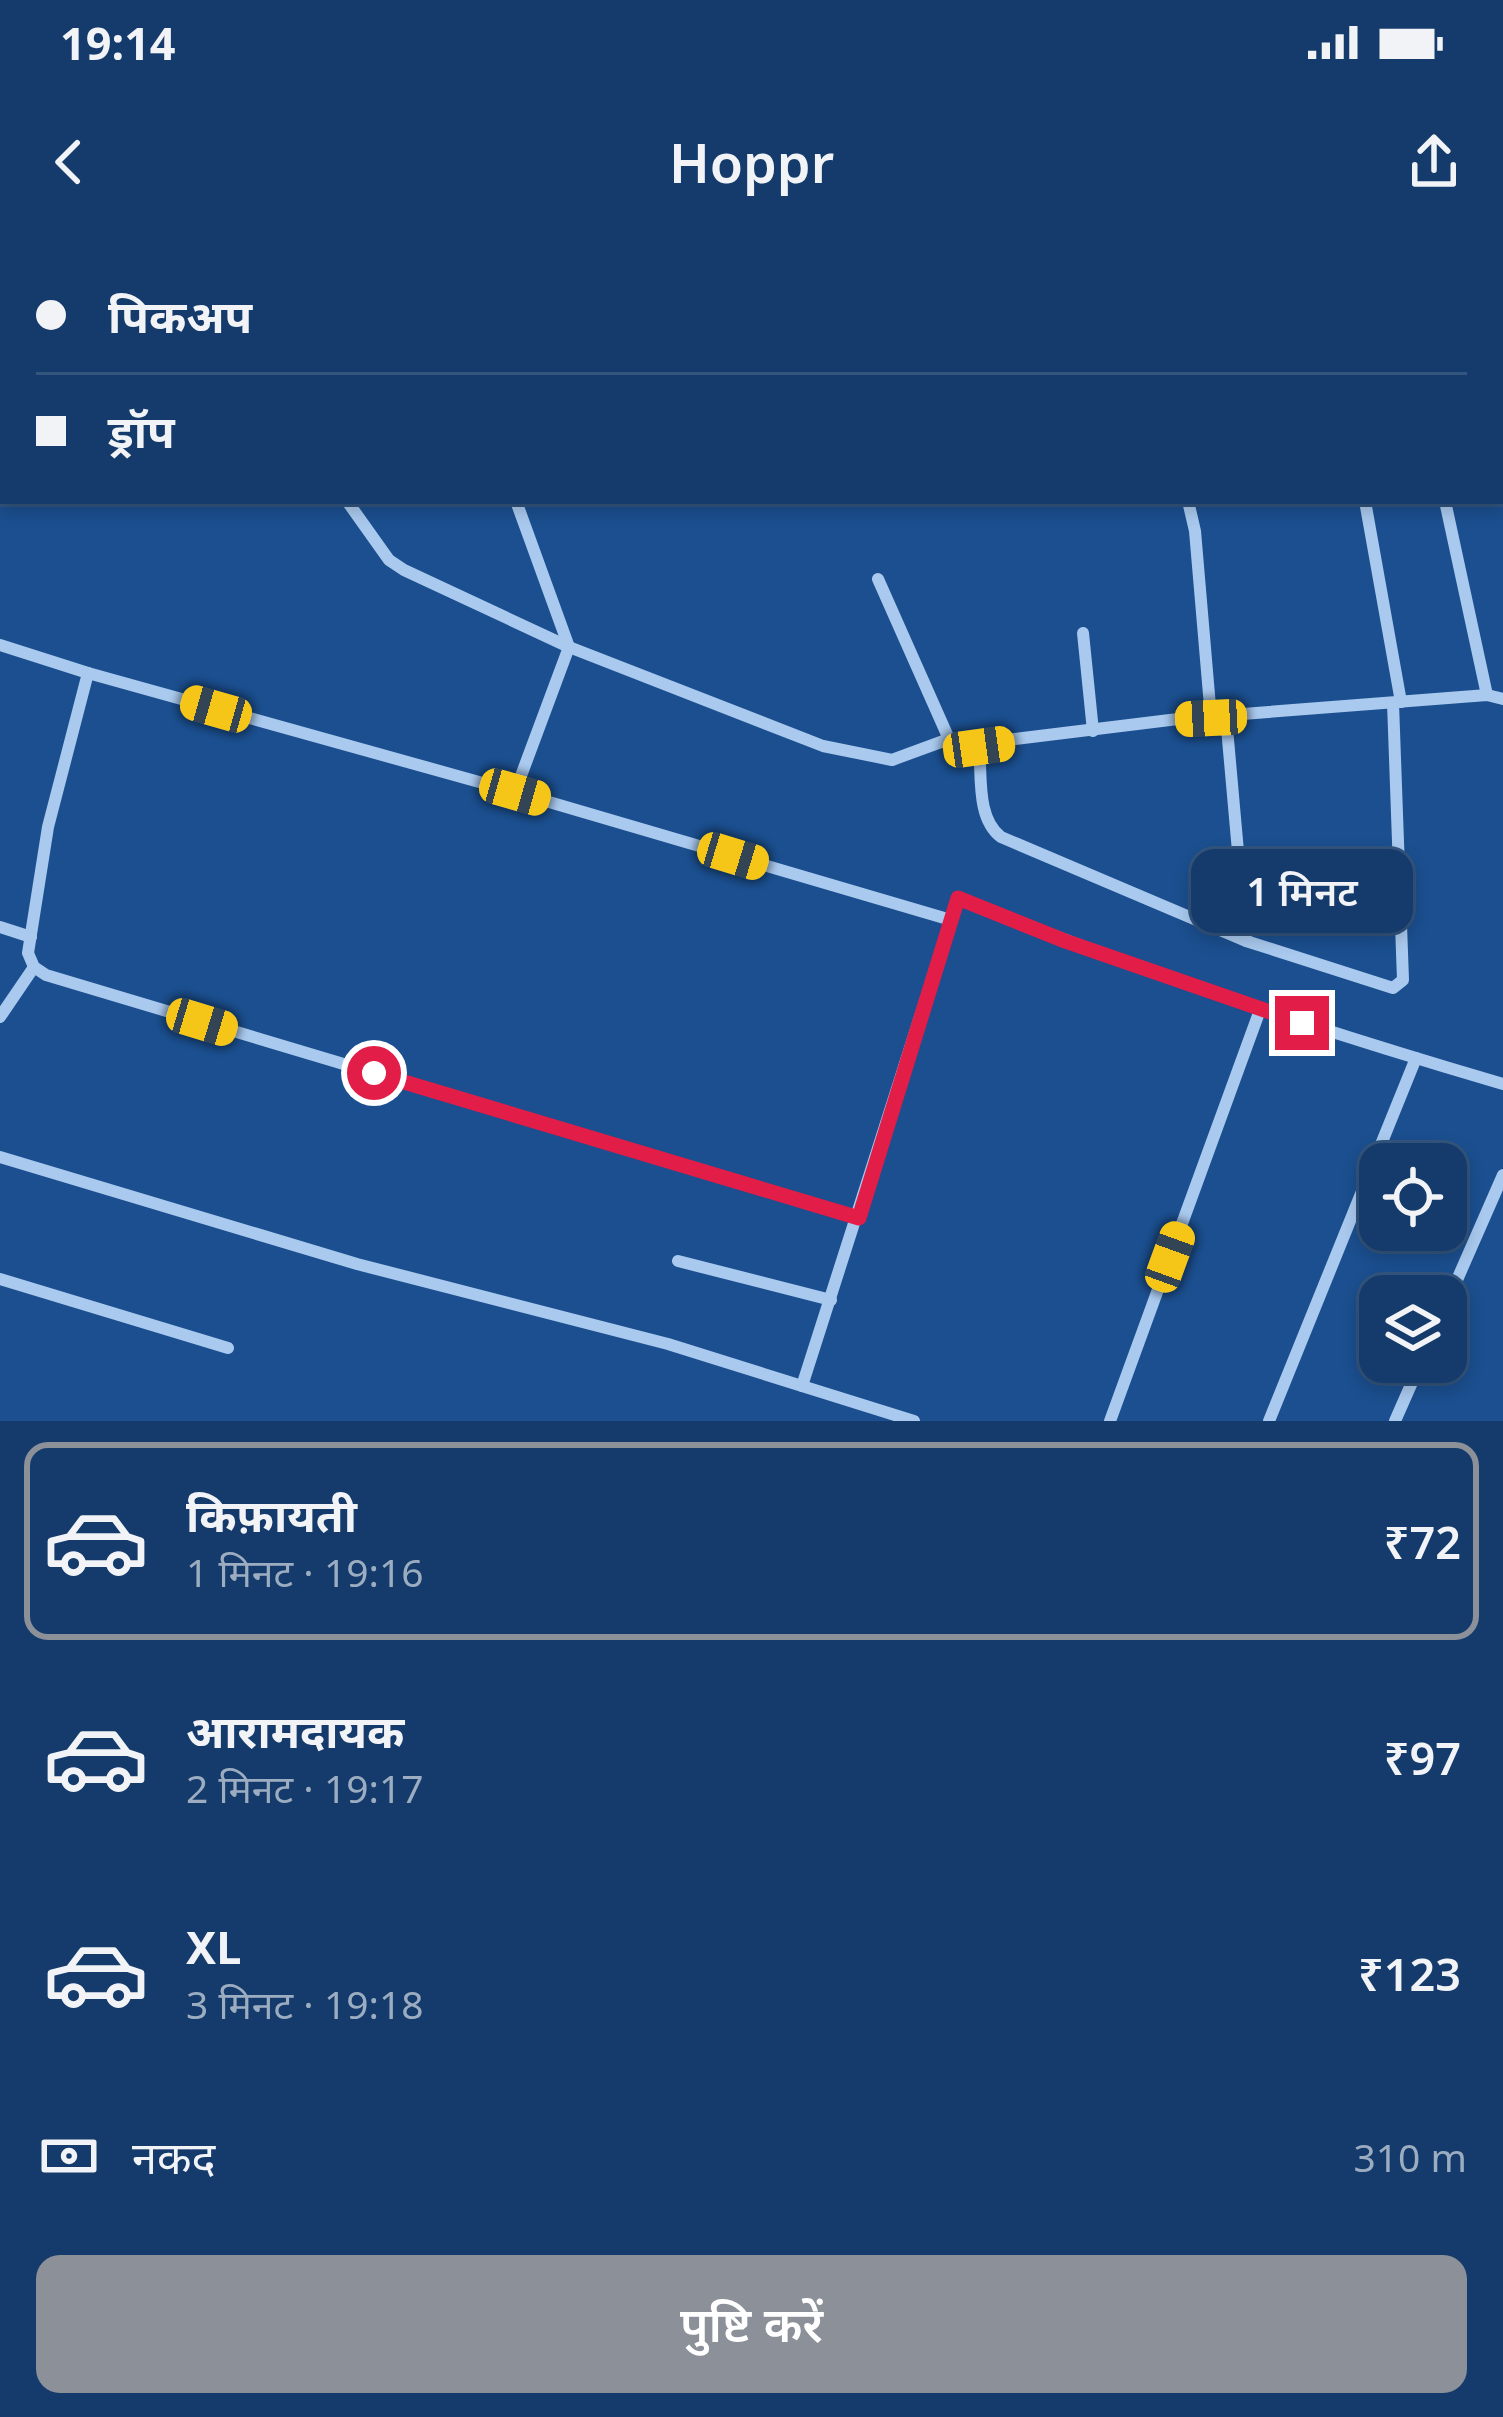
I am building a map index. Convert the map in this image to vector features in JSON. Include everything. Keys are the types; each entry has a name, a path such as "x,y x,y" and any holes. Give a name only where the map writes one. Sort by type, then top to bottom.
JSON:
{"street":[{"path":"349,504 389,560 404,571 569,646 823,746 892,760 949,739"},
{"path":"515,792 569,646 517,504"},
{"path":"1189,504 1246,940"},
{"path":"979,747 985,814 993,831 1246,940 1393,988 1403,980 1397,703 1365,504"},
{"path":"1446,504 1487,694"},
{"path":"878,579 949,739 958,746 1487,694 1503,699"},
{"path":"1083,632 1093,731"},
{"path":"0,645 951,920"},
{"path":"88,673 48,827 28,953 34,967 46,975 859,1218"},
{"path":"802,1386 958,898 1260,1010 1503,1084"},
{"path":"0,927 31,937"},
{"path":"0,1017 34,967"},
{"path":"1110,1421 1260,1010"},
{"path":"1269,1421 1416,1058"},
{"path":"0,1157 357,1264 668,1344 914,1421"},
{"path":"1459,1275 1503,1175"},
{"path":"678,1261 831,1300"},
{"path":"0,1279 228,1348"},
{"path":"1395,1421 1412,1383"}],"route":[{"path":"374,1073 859,1218 958,898 1065,941 1302,1023"}]}
